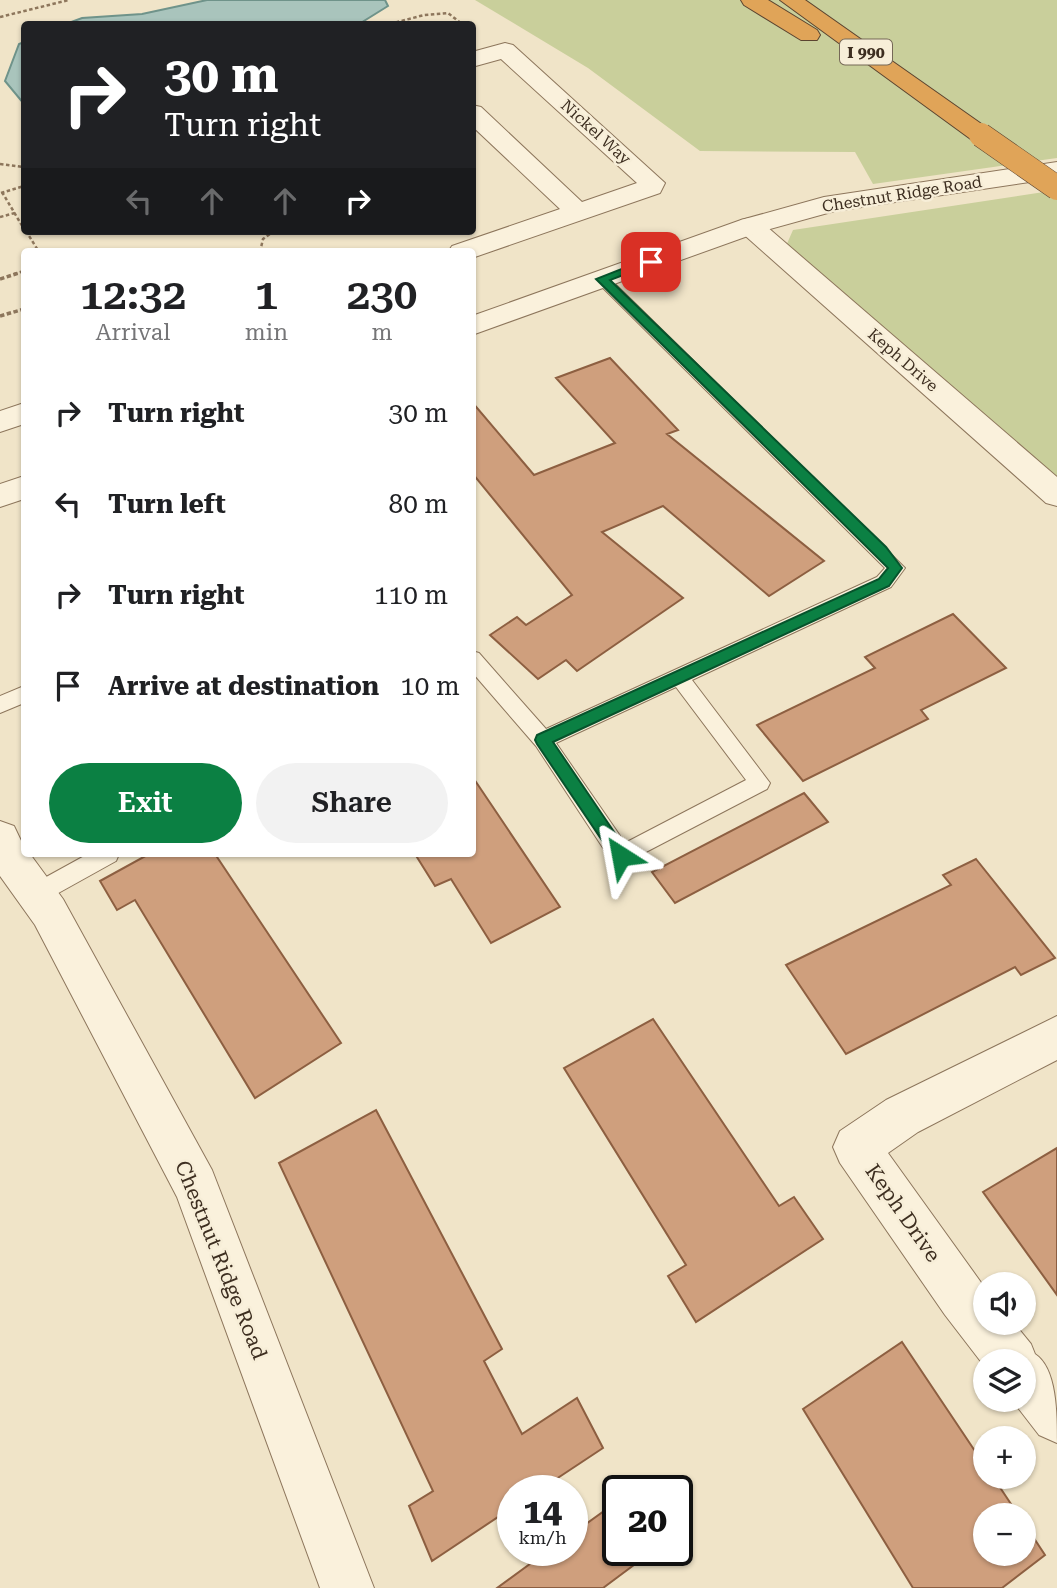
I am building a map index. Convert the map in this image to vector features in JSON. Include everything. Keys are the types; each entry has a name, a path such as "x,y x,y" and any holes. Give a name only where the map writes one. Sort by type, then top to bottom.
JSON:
{"highway":[{"path":"752,0 818,41 939,107"},
{"name":"I 990","path":"791,0 1057,188"}],"street":[{"name":"Nickel Way","path":"474,248 651,187 652,183 505,50 476,59"},
{"path":"476,115 579,213"},
{"name":"Chestnut Ridge Road","path":"476,325 750,226 833,203 1057,170"},
{"name":"Keph Drive","path":"750,226 1057,495"},
{"path":"0,422 21,414"},
{"path":"0,496 21,488"},
{"name":"Chestnut Ridge Road","path":"0,838 6,853 49,912 196,1186 347,1588"},
{"name":"Keph Drive","path":"1003,1349 962,1298 856,1147 902,1116 1057,1037"},
{"path":"1036,1390 1057,1417"}],"lane":[{"path":"542,740 884,582 895,568 881,550 602,279"},
{"path":"476,663 542,740 621,856 760,783 678,677"},
{"path":"0,705 21,695"},
{"path":"36,894 103,857"}],"path":[{"path":"0,17 69,0"},
{"path":"401,21 448,13 458,21"},
{"path":"0,164 21,167"},
{"path":"21,187 1,193 21,223"},
{"path":"0,217 15,212"},
{"path":"0,278 21,272"},
{"path":"0,316 21,310"}],"green space":[{"path":"475,0 1057,0 1057,158 873,184 855,152 700,151 588,68"},
{"path":"1057,190 1057,495 782,255 793,230"}],"water":[{"path":"207,0 385,0 388,6 364,21 74,21 82,18 142,14"},
{"path":"21,43 21,100 5,81"}],"building":[{"path":"610,358 678,430 667,434 824,561 769,596 663,506 602,532 683,598 577,671 566,660 538,679 490,635 517,617 526,625 572,595 476,478 476,407 534,475 615,443 556,378"},
{"path":"953,614 1006,668 921,710 928,719 803,781 757,725 875,668 865,657"},
{"path":"476,782 560,907 491,943 451,879 435,886 417,857 476,857"},
{"path":"804,793 828,822 675,903 652,872"},
{"path":"144,857 217,857 341,1043 255,1098 135,900 117,910 100,881"},
{"path":"976,859 1055,958 1021,975 1015,967 846,1054 786,965 951,885 943,875"},
{"path":"653,1019 779,1206 794,1197 823,1239 696,1322 668,1276 686,1265 564,1068"},
{"path":"376,1110 502,1349 484,1361 522,1434 577,1398 603,1448 562,1475 497,1475 497,1518 432,1561 409,1506 433,1491 279,1163"},
{"path":"1057,1148 1057,1295 983,1192"},
{"path":"902,1342 973,1448 973,1489 1001,1489 1010,1503 973,1503 973,1566 1031,1566 1002,1588 913,1588 803,1409"},
{"path":"602,1512 602,1566 633,1566 603,1588 497,1588 527,1566 588,1566 588,1523"},
{"path":"1036,1541 1045,1555 1036,1562"}],"route":[{"path":"621,856 542,740 884,582 895,568 881,550 602,279 651,262"}]}
